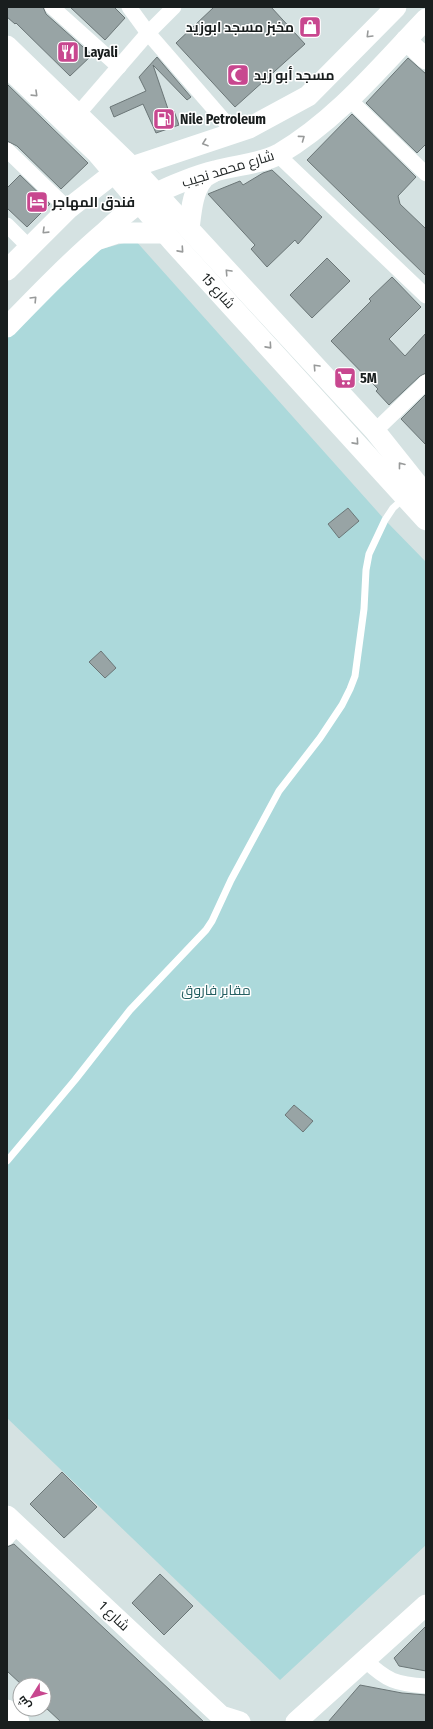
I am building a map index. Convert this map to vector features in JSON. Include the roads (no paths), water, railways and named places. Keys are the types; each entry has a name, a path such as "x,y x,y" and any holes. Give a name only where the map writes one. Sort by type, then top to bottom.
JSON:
{"street":[{"path":"52,7 119,67"},
{"path":"130,7 148,33 234,132"},
{"path":"78,114 148,33 174,7"},
{"path":"74,205 122,170 249,128 308,96 386,11"},
{"name":"شارع محمد نجيب","path":"7,327 68,265 95,240 147,199 214,171 245,165 278,155 322,124 349,99 426,19"},
{"path":"406,40 426,59"},
{"name":"شارع 15","path":"7,46 78,114 102,148 147,199 165,233 416,496"},
{"name":"شارع 15","path":"7,67 102,148"},
{"path":"349,99 426,174"},
{"path":"7,270 74,205 90,187 102,148 141,154 185,150"},
{"path":"7,150 74,205"},
{"path":"278,155 426,296"},
{"path":"188,229 191,211 198,187 203,179 214,171"},
{"name":"شارع 15","path":"147,199 188,229 375,431 416,496 426,520"},
{"path":"7,225 29,247"},
{"path":"95,240 117,233 165,233"},
{"path":"375,431 426,382"},
{"name":"شارع 1","path":"11,1526 225,1720"},
{"path":"297,1722 426,1605"},
{"path":"365,1660 380,1675 392,1681 426,1686"},
{"path":"7,1710 19,1722"}],"lane":[{"path":"7,1161 102,1047 130,1010 206,930 212,921 231,880 279,791 320,738 342,705 355,676 364,609 366,570 369,554 385,520 393,508 416,496"}],"place":[{"name":"مخبز مسجد ابوزيد","path":"310,27"},
{"name":"Layali","path":"68,52"},
{"name":"مسجد أبو زيد","path":"238,75"},
{"name":"Nile Petroleum","path":"164,119"},
{"name":"فندق المهاجر","path":"37,202"},
{"name":"5M","path":"345,378"}],"park label":[{"name":"مقابر فاروق","path":"216,990"}]}
